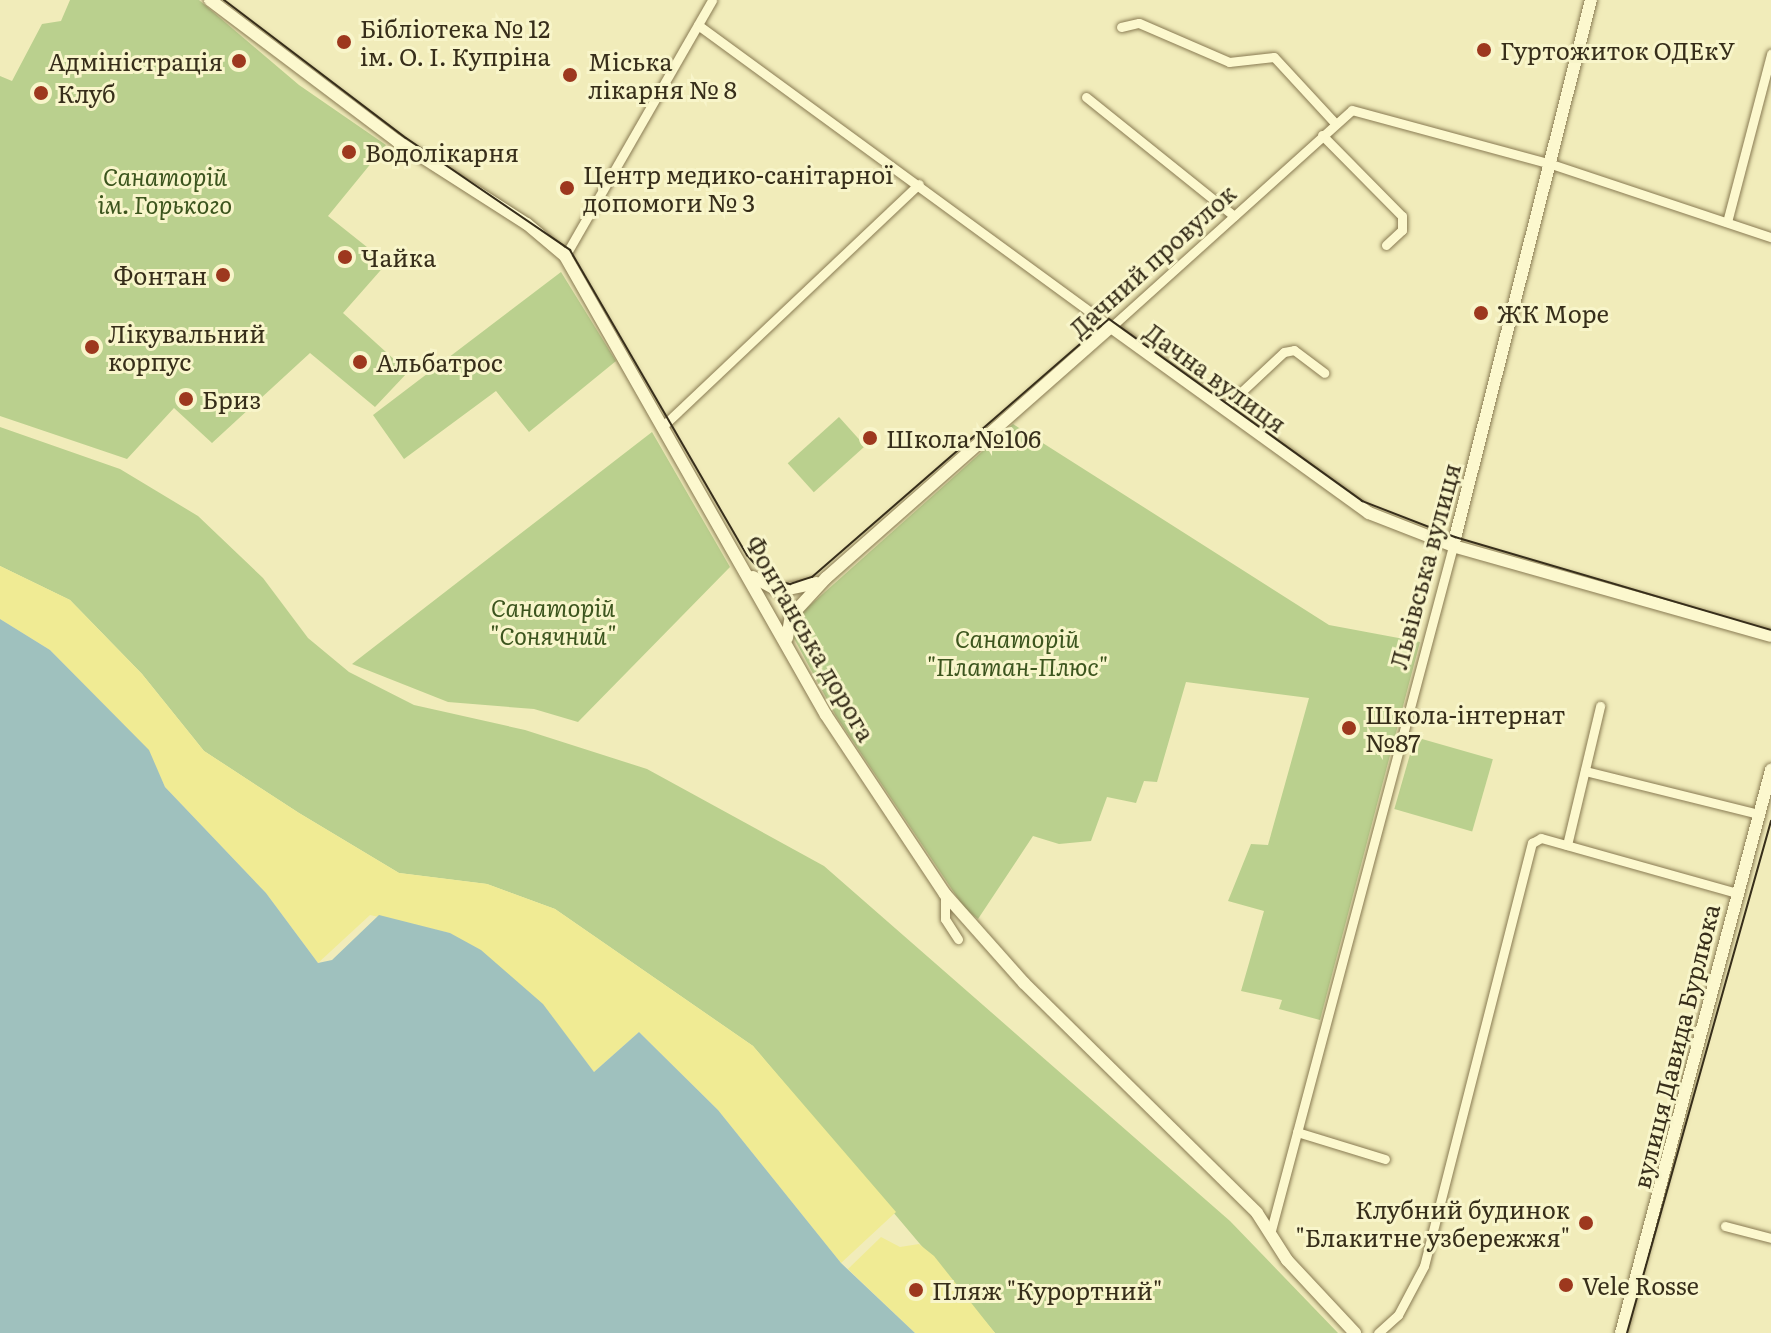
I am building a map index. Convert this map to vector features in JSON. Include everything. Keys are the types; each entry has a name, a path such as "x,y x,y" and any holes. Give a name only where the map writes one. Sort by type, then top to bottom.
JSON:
{"main road":[{"name":"Фонтанська дорога","path":"210,0 397,141 527,224 565,256 788,641 826,715 945,894 1024,983 1257,1213 1270,1234 1355,1333"},
{"name":"Львівська вулиця","path":"1453,546 1591,0"},
{"name":"Дачна вулиця","path":"1111,327 1369,513 1453,546 1771,636"},
{"name":"Дачний провулок","path":"788,641 791,616 826,578 1111,327"},
{"name":"Дачний провулок","path":"747,572 779,591 801,590 826,578"},
{"name":"вулиця Давида Бурлюка","path":"1621,1333 1771,770"}],"street":[{"path":"565,256 712,0"},
{"path":"1121,27 1139,23 1229,62 1274,57 1335,123"},
{"name":"Дачна вулиця","path":"698,25 1111,327"},
{"path":"1727,222 1771,54"},
{"path":"1086,97 1234,216"},
{"name":"Дачний провулок","path":"1111,327 1335,123 1355,110 1551,164 1771,237"},
{"path":"1322,135 1402,216 1402,230 1386,245"},
{"path":"663,426 919,184"},
{"path":"1223,409 1284,352 1294,350 1324,373"},
{"name":"Львівська вулиця","path":"1270,1234 1453,546"},
{"path":"1567,845 1600,706"},
{"path":"1585,771 1759,814"},
{"path":"1378,1333 1414,1291 1424,1266 1529,847 1541,838 1737,893"},
{"path":"945,894 945,919 958,939"},
{"path":"1297,1132 1385,1159"},
{"path":"1725,1226 1771,1238"}],"green space":[{"name":"Cанаторій ім. Горького","path":"70,0 199,0 299,85 386,145 328,216 387,263 343,313 408,372 375,407 310,353 212,443 174,408 127,459 0,416 0,76 12,81 42,24 61,21"},
{"path":"561,272 616,361 529,432 496,391 404,459 373,415"},
{"path":"839,417 865,446 814,492 788,463"},
{"name":"Санаторій \"Платан-Плюс\"","path":"1013,424 1329,625 1420,642 1320,1020 1279,1009 1282,1000 1241,991 1264,911 1228,901 1251,844 1268,845 1309,698 1186,682 1157,782 1144,781 1136,803 1107,797 1091,841 1059,844 1033,836 978,919 965,909 836,716 790,631 797,617"},
{"path":"0,427 120,469 198,516 263,578 308,638 349,672 414,705 525,730 647,769 824,866 1230,1221 1338,1333 995,1333 753,1046 555,909 487,884 399,873 299,813 204,751 142,674 70,600 0,566"},
{"name":"Санаторій \"Сонячний\"","path":"652,432 730,567 578,722 534,709 448,702 352,664"},
{"path":"1415,737 1493,759 1472,831 1394,809"}],"sand":[{"path":"0,566 70,600 142,674 204,751 299,813 399,873 487,884 555,909 753,1046 896,1212 841,1263 718,1110 639,1032 594,1072 542,1004 450,933 370,915 318,963 266,893 165,787 148,750 50,650 0,619"},
{"name":"Пляж \"Курортний\"","path":"881,1237 900,1247 919,1244 934,1256 995,1333 915,1333 848,1269"}],"water":[{"path":"0,619 50,650 149,750 165,787 266,893 318,963 332,960 379,915 450,933 481,950 543,1004 594,1072 639,1032 718,1110 841,1263 915,1333 0,1333"}],"tram line":[{"path":"224,0 406,138 570,250 747,555 768,579 790,584 812,577 1109,319 1362,501 1455,537 1771,630"},
{"path":"1627,1333 1771,821"}],"place":[{"name":"Бібліотека № 12 ім. О. І. Купріна","path":"344,42"},
{"name":"Гуртожиток ОДЕкУ","path":"1484,50"},
{"name":"Адміністрація","path":"239,61"},
{"name":"Міська лікарня № 8","path":"570,75"},
{"name":"Клуб","path":"41,93"},
{"name":"Водолікарня","path":"349,152"},
{"name":"Центр медико-санітарної допомоги № 3","path":"567,188"},
{"name":"Чайка","path":"345,257"},
{"name":"Фонтан","path":"223,275"},
{"name":"ЖК Море","path":"1481,313"},
{"name":"Лікувальний корпус","path":"92,347"},
{"name":"Альбатрос","path":"360,362"},
{"name":"Бриз","path":"186,399"},
{"name":"Школа №106","path":"870,438"},
{"name":"Школа-інтернат №87","path":"1349,728"},
{"name":"Клубний будинок \"Блакитне узбережжя\"","path":"1586,1223"},
{"name":"Vele Rosse","path":"1566,1285"},
{"name":"Пляж \"Курортний\"","path":"916,1290"}]}
